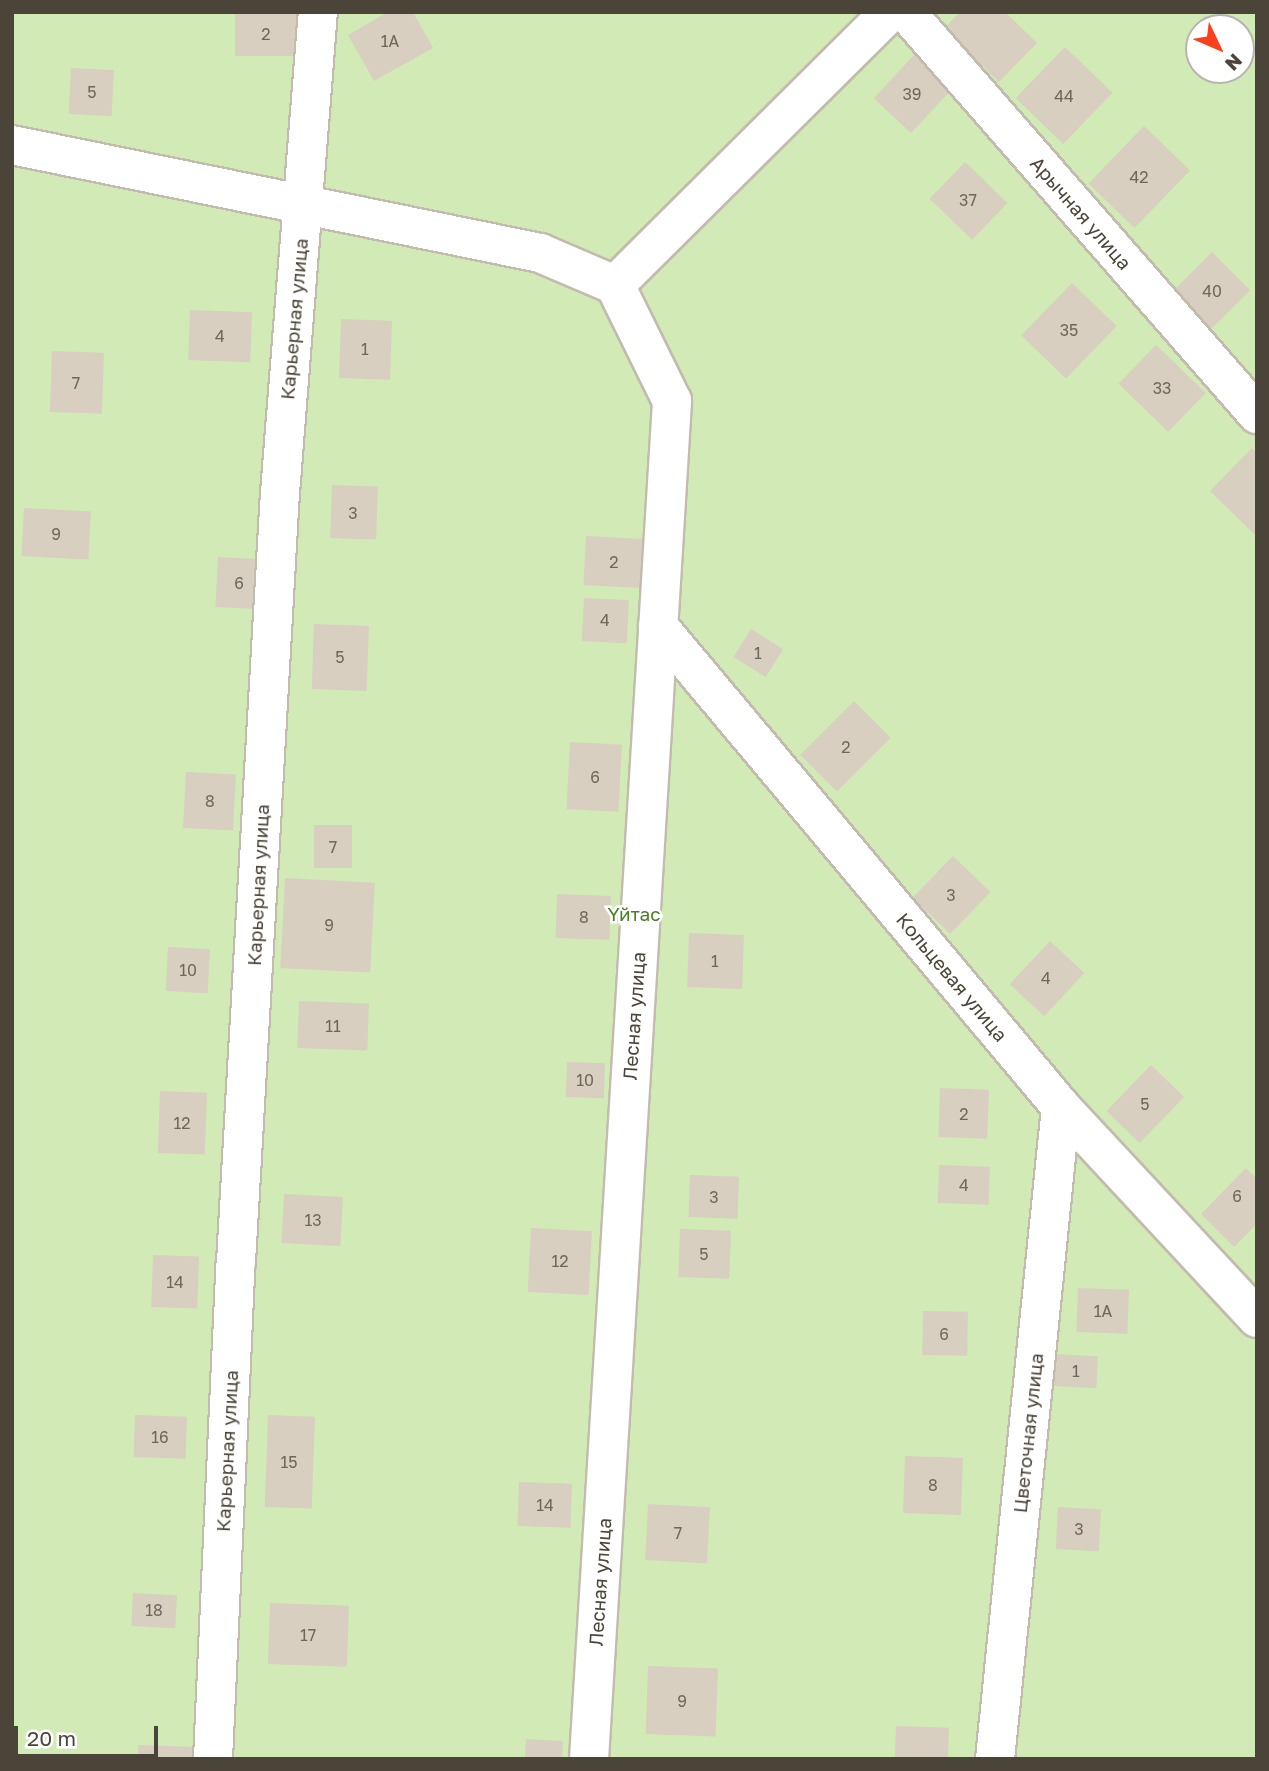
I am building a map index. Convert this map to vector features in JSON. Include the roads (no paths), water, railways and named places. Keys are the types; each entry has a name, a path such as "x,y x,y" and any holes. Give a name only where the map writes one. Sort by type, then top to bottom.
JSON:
{"street":[{"name":"Карьерная улица","path":"213,1759 236,1262 279,507 318,12"},
{"path":"12,145 540,253 615,285 890,12"},
{"name":"Арычная улица","path":"906,12 1257,414"},
{"name":"Лесная улица","path":"589,1759 672,401 615,285"},
{"name":"Кольцевая улица","path":"658,626 1061,1107 1257,1318"},
{"name":"Цветочная улица","path":"995,1759 1061,1107"}],"park label":[{"name":"Үйтас","path":"634,914"}]}
